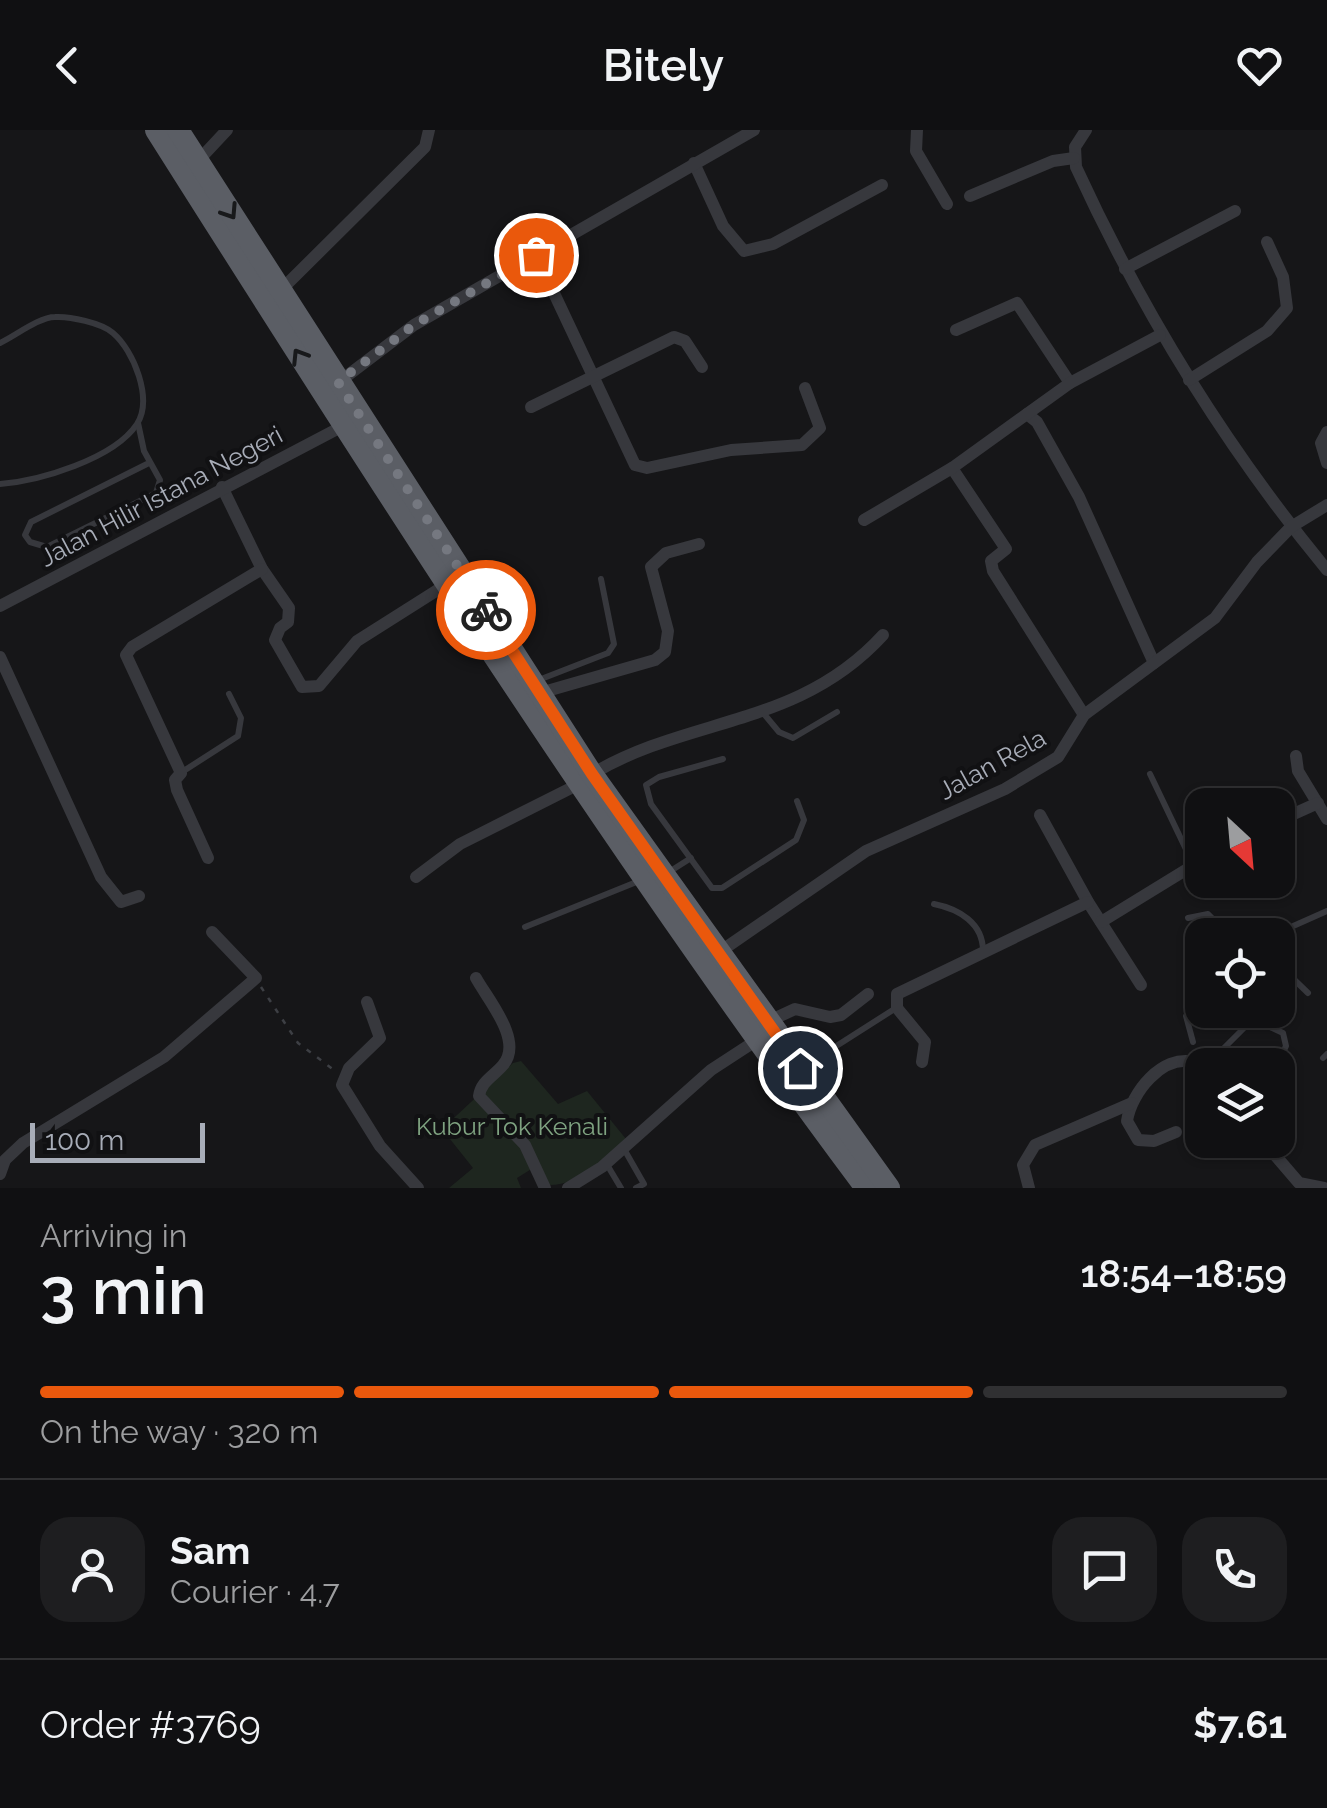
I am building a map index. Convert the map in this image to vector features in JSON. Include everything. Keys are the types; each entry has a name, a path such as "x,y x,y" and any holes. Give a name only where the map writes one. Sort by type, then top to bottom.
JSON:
{"highway":[{"path":"156,130 447,584 762,1031 862,1186"},
{"path":"178,130 536,688 586,778"},
{"path":"654,877 718,954 762,1031 800,1068 889,1188"}],"street":[{"path":"198,161 227,130"},
{"path":"280,290 425,147 429,130"},
{"path":"338,382 414,325 754,130"},
{"path":"917,130 916,151 947,204"},
{"path":"1086,130 1074,158 1160,336 1291,527 1327,570"},
{"path":"970,196 1053,161 1074,158"},
{"path":"694,163 723,226 744,251 772,244 882,184"},
{"path":"1125,269 1235,211"},
{"path":"1189,380 1267,331 1287,308 1282,277 1267,242"},
{"path":"536,255 627,456 635,465 648,468 731,450 802,445 820,428 805,388"},
{"path":"956,330 1017,303 1070,383"},
{"path":"532,407 679,336 702,367"},
{"path":"864,520 952,468 1070,383 1160,336"},
{"path":"1027,414 1037,422 1079,497 1154,663"},
{"name":"Jalan Hilir Istana Negeri","path":"0,606 344,426"},
{"path":"1327,432 1321,444 1327,463"},
{"path":"952,468 1006,549 991,562 993,571 1084,715"},
{"path":"222,487 262,568 291,615 276,640 295,680 310,689 319,686 357,641 447,584"},
{"name":"Jalan Rela","path":"718,954 866,851 1046,766 1065,750 1084,715 1215,618 1257,562 1291,527 1327,504"},
{"path":"536,688 655,660 664,652 668,631 650,566 666,553 699,544"},
{"path":"208,858 177,790 174,780 181,773 128,664 127,652 262,568"},
{"path":"416,878 460,844 635,752 764,714 862,658 883,635"},
{"path":"0,657 101,877 121,902 139,896"},
{"path":"1296,756 1298,771 1327,819"},
{"path":"1295,813 1318,803"},
{"path":"1040,815 1088,902 1141,984"},
{"path":"1101,922 1185,871"},
{"path":"922,1062 924,1042 897,1008 894,999 900,992 1088,902"},
{"path":"0,1174 5,1160 23,1143 164,1058 256,978 212,932"},
{"path":"476,978 506,1030 509,1048 507,1062 480,1087 479,1096 525,1145 544,1188"},
{"path":"568,1188 606,1164 711,1070 795,1009 830,1017 841,1015 868,994"},
{"path":"366,1002 380,1038 343,1076 345,1094 380,1146 418,1188"},
{"path":"1176,1132 1154,1141 1138,1140 1127,1122 1132,1103 1150,1076 1185,1062"},
{"path":"1030,1188 1023,1165 1035,1145 1132,1103"},
{"path":"1276,1158 1298,1186 1324,1188"}],"lane":[{"path":"0,344 52,316 112,332 141,386 144,409 138,423 114,444 50,476 0,484"},
{"path":"138,423 150,464 160,480 156,493 47,547 30,542 25,535 31,522 150,464"},
{"path":"536,688 608,652 614,644 601,580"},
{"path":"181,773 238,736 241,718 229,694"},
{"path":"764,714 779,732 792,738 837,712"},
{"path":"723,759 646,785 651,804 712,888 722,888 796,840 804,830 797,801"},
{"path":"1150,774 1185,839"},
{"path":"526,927 654,877 691,858"},
{"path":"934,904 956,911 974,925 984,952"},
{"path":"1295,924 1327,911"},
{"path":"1188,918 1208,914 1212,918"},
{"path":"1295,980 1308,993"},
{"path":"800,1068 897,1008"},
{"path":"1224,1048 1245,1027 1259,1022 1283,1033 1285,1048"},
{"path":"1189,1028 1193,1042"},
{"path":"623,1148 644,1184 636,1188"},
{"path":"606,1164 621,1188"}],"path":[{"path":"256,978 298,1043 343,1076"}],"green space":[{"name":"Kubur Tok Kenali","path":"521,1061 558,1104 587,1091 626,1139 591,1170 571,1181 548,1185 533,1168 517,1178 521,1188 449,1188 473,1168 442,1129 513,1063"}],"way so far":[{"path":"486,610 338,382 414,325 536,255"}],"route":[{"path":"486,610 592,774 800,1068"}]}
